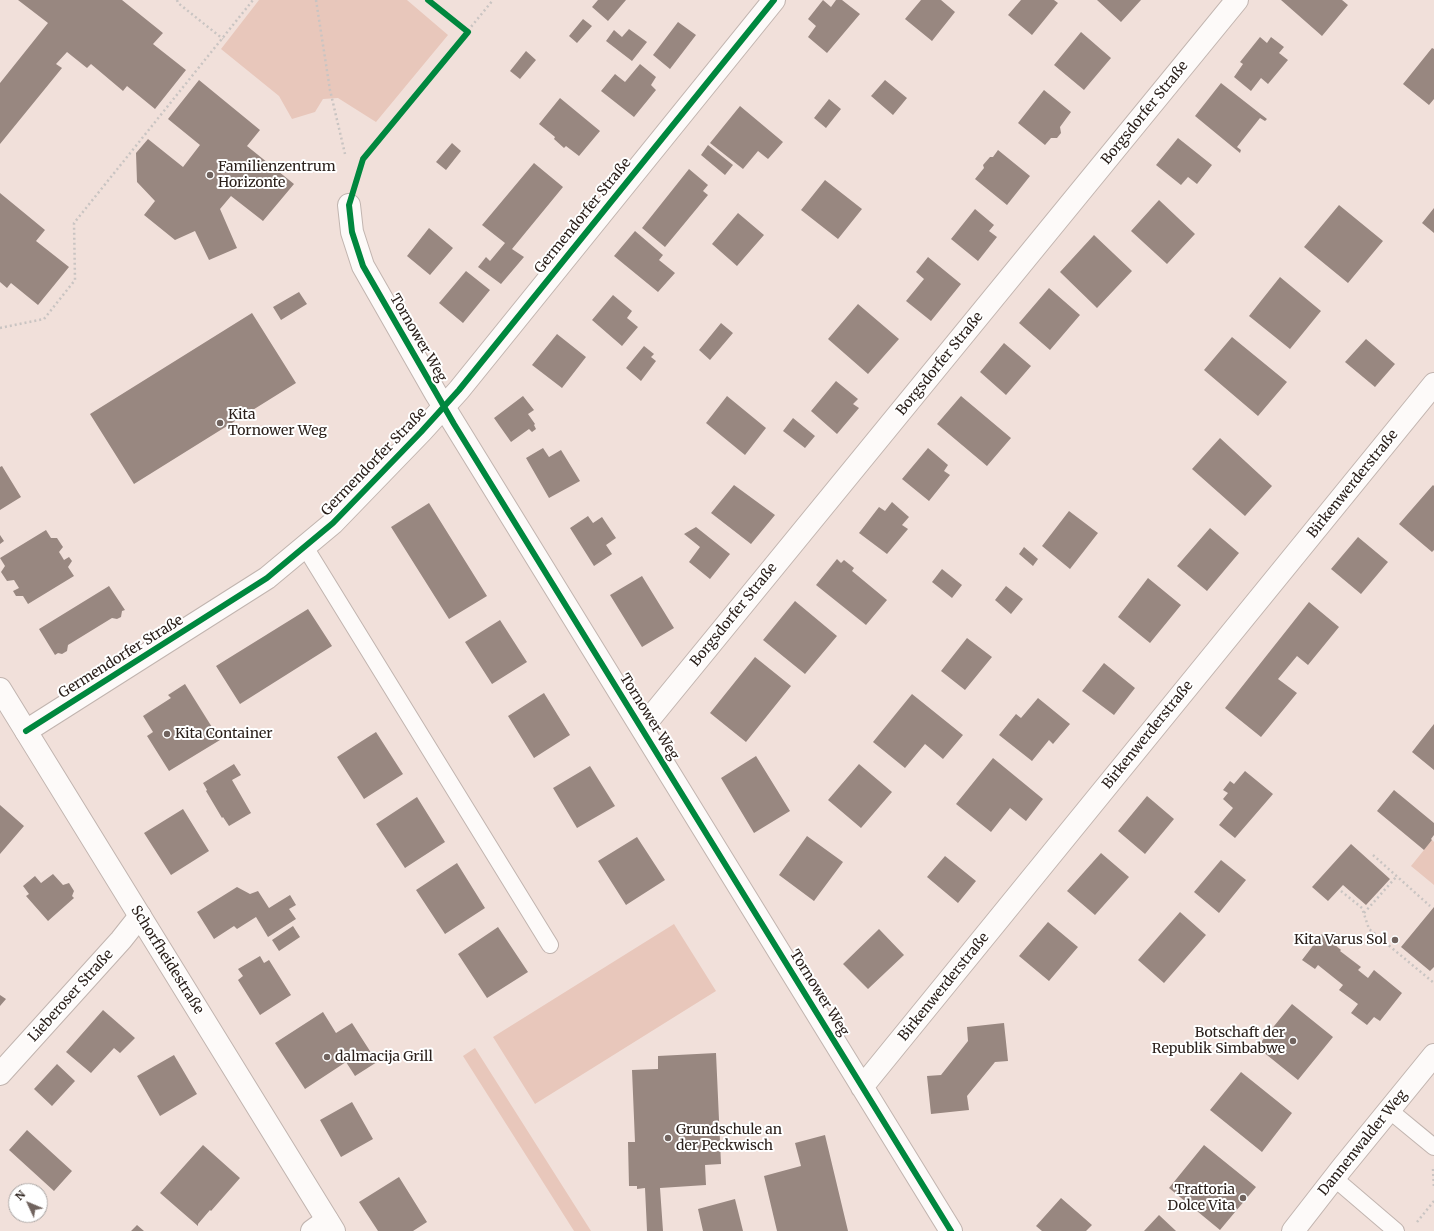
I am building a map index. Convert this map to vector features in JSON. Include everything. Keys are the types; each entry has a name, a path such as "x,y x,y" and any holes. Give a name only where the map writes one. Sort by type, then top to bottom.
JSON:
{"street":[{"name":"Germendorfer Straße","path":"26,731 267,578 333,523 422,432 459,390 774,0"},
{"name":"Borgsdorfer Straße","path":"642,728 1237,0"},
{"name":"Tornower Weg","path":"348,205 352,232 363,266 444,406 951,1231"},
{"name":"Birkenwerderstraße","path":"862,1087 1434,384"},
{"name":"Schorfheidestraße","path":"0,689 140,916 324,1227"},
{"name":"Lieberoser Straße","path":"0,1074 116,945 140,916"},
{"name":"Dannenwalder Weg","path":"1293,1231 1434,1055"}],"lane":[{"path":"305,546 550,945"},
{"path":"1389,1110 1434,1147"},
{"path":"1334,1178 1396,1231"}],"path":[{"path":"178,0 178,3 223,39"},
{"path":"0,328 44,319 76,280 74,224 123,160 223,39 253,0"},
{"path":"316,0 330,90 345,154"},
{"path":"428,0 468,32"},
{"path":"363,159 493,0"},
{"path":"1373,855 1430,906"},
{"path":"1364,913 1397,876"},
{"path":"1341,891 1362,908 1369,929 1434,983"},
{"path":"1413,1227 1434,1201"}],"shaded area":[{"path":"259,0 407,0 448,35 376,122 338,98 323,99 315,112 292,119 279,96 221,49"},
{"path":"1432,840 1434,842 1434,885 1411,866"},
{"path":"674,924 716,991 535,1104 493,1037"},
{"path":"475,1048 591,1231 574,1231 463,1056"}],"building":[{"path":"18,0 122,0 163,33 153,44 186,70 155,109 127,86 123,91 91,64 87,68 67,52 56,64 62,68 0,144 0,83 48,23"},
{"path":"598,0 626,0 608,21 592,7"},
{"path":"823,0 831,7 836,0 842,0 860,14 827,53 808,37 816,26 808,19"},
{"path":"921,0 941,0 955,12 932,41 905,19"},
{"path":"1021,0 1054,0 1058,3 1032,35 1008,15"},
{"path":"1097,0 1141,0 1121,22"},
{"path":"1281,0 1342,0 1348,5 1322,36"},
{"path":"583,19 592,26 577,43 569,36"},
{"path":"678,22 696,35 670,69 653,55"},
{"path":"629,29 647,42 632,61 606,41 614,30 622,37"},
{"path":"1081,32 1111,58 1084,90 1054,65"},
{"path":"1260,37 1267,43 1271,37 1284,47 1279,53 1288,60 1268,84 1261,78 1251,91 1234,77 1243,64 1240,62"},
{"path":"1432,48 1434,49 1434,99 1429,105 1403,84"},
{"path":"526,51 536,60 520,79 510,71"},
{"path":"640,64 656,77 651,85 656,90 634,117 601,91 615,74 625,82"},
{"name":"Familienzentrum Horizonte","path":"199,80 260,130 247,146 294,184 263,221 231,196 220,209 237,248 209,260 195,231 175,240 144,215 155,201 137,182 136,153 148,139 183,167 200,145 168,119"},
{"path":"885,80 907,98 893,115 871,96"},
{"path":"1221,83 1267,119 1265,121 1260,118 1237,147 1241,150 1240,153 1195,116"},
{"path":"1044,90 1071,112 1060,127 1061,133 1057,138 1051,138 1045,145 1018,123"},
{"path":"560,98 600,131 579,156 566,146 564,148 554,139 555,137 539,124"},
{"path":"829,99 841,109 826,128 814,118"},
{"path":"740,106 783,142 768,159 758,151 743,169 710,143"},
{"path":"1178,138 1212,165 1197,184 1188,177 1181,185 1156,165"},
{"path":"452,143 461,151 446,170 436,162"},
{"path":"708,145 733,165 725,175 701,155"},
{"path":"998,150 1030,176 1007,205 975,179 984,168 983,165 990,157 993,157"},
{"path":"534,163 563,187 512,249 524,257 501,284 478,267 486,257 490,261 505,243 482,225"},
{"path":"689,169 708,185 703,191 708,195 665,247 642,228"},
{"path":"825,180 862,209 838,239 801,210"},
{"path":"0,193 45,230 36,241 69,267 38,305 11,283 7,288 0,282"},
{"path":"1159,200 1195,234 1167,264 1131,231"},
{"path":"1339,205 1383,241 1348,283 1304,247"},
{"path":"1434,208 1434,233 1422,223"},
{"path":"975,209 994,225 989,231 997,237 978,261 951,239"},
{"path":"738,213 764,235 737,266 712,244"},
{"path":"429,228 453,248 430,275 407,256"},
{"path":"635,231 663,255 659,260 675,273 658,292 614,256"},
{"path":"1094,235 1132,271 1097,308 1060,272"},
{"path":"928,257 961,284 931,321 906,301 924,279 916,272"},
{"path":"466,271 490,290 463,323 439,303"},
{"path":"1280,277 1321,311 1290,349 1249,316"},
{"path":"1049,288 1080,315 1050,350 1019,323"},
{"path":"299,292 307,304 281,320 273,307"},
{"path":"613,295 632,311 627,318 638,327 622,346 592,320"},
{"path":"858,304 899,339 868,374 828,339"},
{"path":"252,313 296,383 134,484 90,414"},
{"path":"721,323 733,333 710,360 699,350"},
{"path":"557,334 586,357 562,388 532,365"},
{"path":"1232,337 1287,382 1258,416 1204,370"},
{"path":"1366,339 1395,364 1375,387 1345,362"},
{"path":"1004,343 1031,366 1006,395 980,372"},
{"path":"644,346 654,354 651,357 656,361 641,381 626,368"},
{"path":"836,381 858,399 853,404 859,408 837,434 811,411"},
{"path":"523,396 534,410 528,414 535,424 536,429 532,432 529,429 511,442 494,418"},
{"path":"727,396 766,428 745,455 706,423"},
{"path":"961,396 1011,438 987,466 937,424"},
{"path":"793,418 815,436 805,448 783,431"},
{"path":"1220,438 1272,486 1245,516 1192,469"},
{"path":"543,448 549,457 561,450 580,481 549,498 526,458"},
{"path":"928,448 948,465 944,471 950,475 929,501 902,479"},
{"path":"2,466 21,497 0,510 0,467"},
{"path":"734,485 775,515 751,544 711,513"},
{"path":"1433,485 1434,550 1432,552 1399,524"},
{"path":"892,502 909,517 902,525 908,529 887,554 859,533 879,507 885,511"},
{"path":"429,503 487,596 449,619 391,527"},
{"path":"1069,511 1098,533 1070,569 1042,546"},
{"path":"588,516 593,523 602,517 616,538 606,545 612,554 594,566 570,528"},
{"path":"696,527 730,554 710,579 689,562 700,547 684,534"},
{"path":"1210,528 1239,553 1207,591 1177,566"},
{"path":"46,530 51,538 57,538 63,547 59,552 64,560 69,557 72,561 68,567 74,576 28,604 23,596 16,596 13,591 19,588 14,580 7,581 1,572 5,566 0,558"},
{"path":"0,535 4,541 0,544"},
{"path":"1358,537 1388,562 1361,594 1331,569"},
{"path":"1024,547 1038,559 1033,566 1019,554"},
{"path":"837,559 841,563 844,560 854,568 852,571 887,600 866,625 816,585"},
{"path":"942,569 962,585 952,598 932,582"},
{"path":"642,576 674,628 642,647 610,595"},
{"path":"1148,578 1181,605 1150,643 1118,617"},
{"path":"109,586 125,610 122,611 121,617 117,619 112,618 68,645 67,651 62,654 58,653 55,655 39,629"},
{"path":"1006,586 1023,599 1011,614 995,600"},
{"path":"795,601 837,636 805,674 763,640"},
{"path":"1309,602 1339,627 1308,665 1297,656 1278,679 1297,693 1261,737 1225,708"},
{"path":"308,609 332,646 240,704 216,666"},
{"path":"500,620 527,662 492,684 465,642"},
{"path":"967,638 992,657 965,690 941,671"},
{"path":"755,657 791,686 746,742 710,713"},
{"path":"1104,663 1135,688 1114,715 1082,691"},
{"path":"185,684 220,740 169,771 147,736 153,732 143,716 171,698 168,695"},
{"path":"544,693 570,735 534,758 508,716"},
{"path":"912,694 963,735 943,759 925,744 905,768 873,742"},
{"path":"1038,698 1070,724 1053,744 1049,740 1032,761 999,735 1016,714 1021,718"},
{"path":"1434,724 1434,770 1412,752"},
{"path":"376,732 403,774 364,799 337,757"},
{"path":"756,756 790,811 754,833 721,778"},
{"path":"993,758 1043,799 1026,821 1010,808 991,832 956,804"},
{"path":"234,764 241,775 232,780 251,813 229,826 223,817 222,818 203,783"},
{"path":"859,764 892,792 861,828 828,800"},
{"path":"590,766 615,806 577,828 553,788"},
{"path":"1245,771 1273,794 1235,838 1219,825 1233,808 1223,799 1228,793 1223,790 1230,781 1234,784"},
{"path":"1394,790 1434,823 1434,835 1424,850 1377,811"},
{"path":"1147,796 1174,819 1145,854 1118,831"},
{"path":"417,797 445,842 405,868 376,824"},
{"path":"0,805 24,826 0,854"},
{"path":"183,809 209,851 171,875 144,833"},
{"path":"807,836 843,862 814,901 779,875"},
{"path":"637,837 665,880 626,905 598,861"},
{"path":"1351,844 1390,879 1366,905 1343,885 1328,901 1312,887"},
{"path":"1101,853 1129,877 1095,915 1067,891"},
{"path":"945,856 976,881 958,903 927,877"},
{"path":"1221,860 1246,880 1219,913 1194,892"},
{"path":"457,863 485,908 445,934 416,890"},
{"path":"53,874 63,885 69,883 74,891 72,896 74,898 48,921 26,896 29,894 23,886 35,876 41,883"},
{"path":"237,887 250,894 258,891 269,908 290,895 296,905 289,909 296,919 268,937 256,917 237,929 234,926 214,939 197,912"},
{"path":"1434,907 1434,967 1430,971 1401,947"},
{"path":"1180,912 1206,935 1164,983 1138,960"},
{"path":"1048,922 1078,947 1049,981 1019,956"},
{"path":"293,926 300,937 279,951 272,940"},
{"path":"498,927 528,972 487,998 458,954"},
{"path":"879,929 904,955 868,989 843,964"},
{"path":"1322,934 1341,950 1340,951 1361,967 1358,970 1368,978 1374,970 1402,993 1380,1021 1374,1017 1367,1025 1351,1013 1358,1004 1339,990 1343,985 1318,965 1315,969 1302,960"},
{"path":"260,956 264,963 269,960 291,995 260,1015 238,980 243,976 238,969"},
{"path":"0,995 6,999 0,1006"},
{"path":"1292,1004 1333,1037 1298,1080 1257,1047"},
{"path":"103,1010 135,1038 120,1053 114,1048 91,1073 66,1052"},
{"path":"323,1012 336,1033 352,1023 377,1062 355,1076 346,1062 305,1089 275,1043"},
{"path":"1004,1023 1008,1061 995,1062 967,1096 969,1110 931,1114 927,1076 941,1075 968,1041 967,1027"},
{"path":"716,1053 721,1164 705,1165 706,1185 660,1188 663,1231 647,1231 645,1188 637,1189 637,1186 629,1186 628,1142 635,1142 632,1070 658,1069 658,1056"},
{"path":"174,1055 197,1094 160,1116 137,1076"},
{"path":"57,1064 75,1081 52,1106 34,1089"},
{"path":"1241,1072 1292,1113 1262,1152 1210,1110"},
{"path":"352,1102 373,1139 341,1157 320,1120"},
{"path":"27,1130 72,1171 54,1191 48,1186 48,1183 45,1183 9,1150"},
{"path":"825,1135 848,1231 777,1231 764,1176 801,1166 795,1143"},
{"path":"203,1145 240,1178 211,1211 210,1210 198,1226 160,1193"},
{"path":"1204,1145 1256,1187 1220,1230 1169,1188"},
{"path":"399,1177 427,1222 413,1231 378,1231 359,1202"},
{"path":"1061,1198 1092,1225 1086,1231 1042,1231 1036,1226"},
{"path":"735,1199 743,1231 703,1231 698,1209"},
{"path":"1159,1215 1176,1231 1144,1231"},
{"path":"137,1225 144,1231 131,1231"}],"cycle path":[{"path":"428,0 468,32 363,159 349,205 352,232 363,266 454,424 951,1231"},
{"path":"26,731 267,578 333,523 421,432 459,390 774,0"}],"place":[{"name":"Familienzentrum Horizonte","path":"210,175"},
{"name":"Kita Tornower Weg","path":"220,423"},
{"name":"Kita Container","path":"167,734"},
{"name":"Kita Varus Sol","path":"1395,940"},
{"name":"Botschaft der Republik Simbabwe","path":"1293,1041"},
{"name":"dalmacija Grill","path":"327,1057"},
{"name":"Grundschule an der Peckwisch","path":"668,1138"},
{"name":"Trattoria Dolce Vita","path":"1243,1198"}]}
